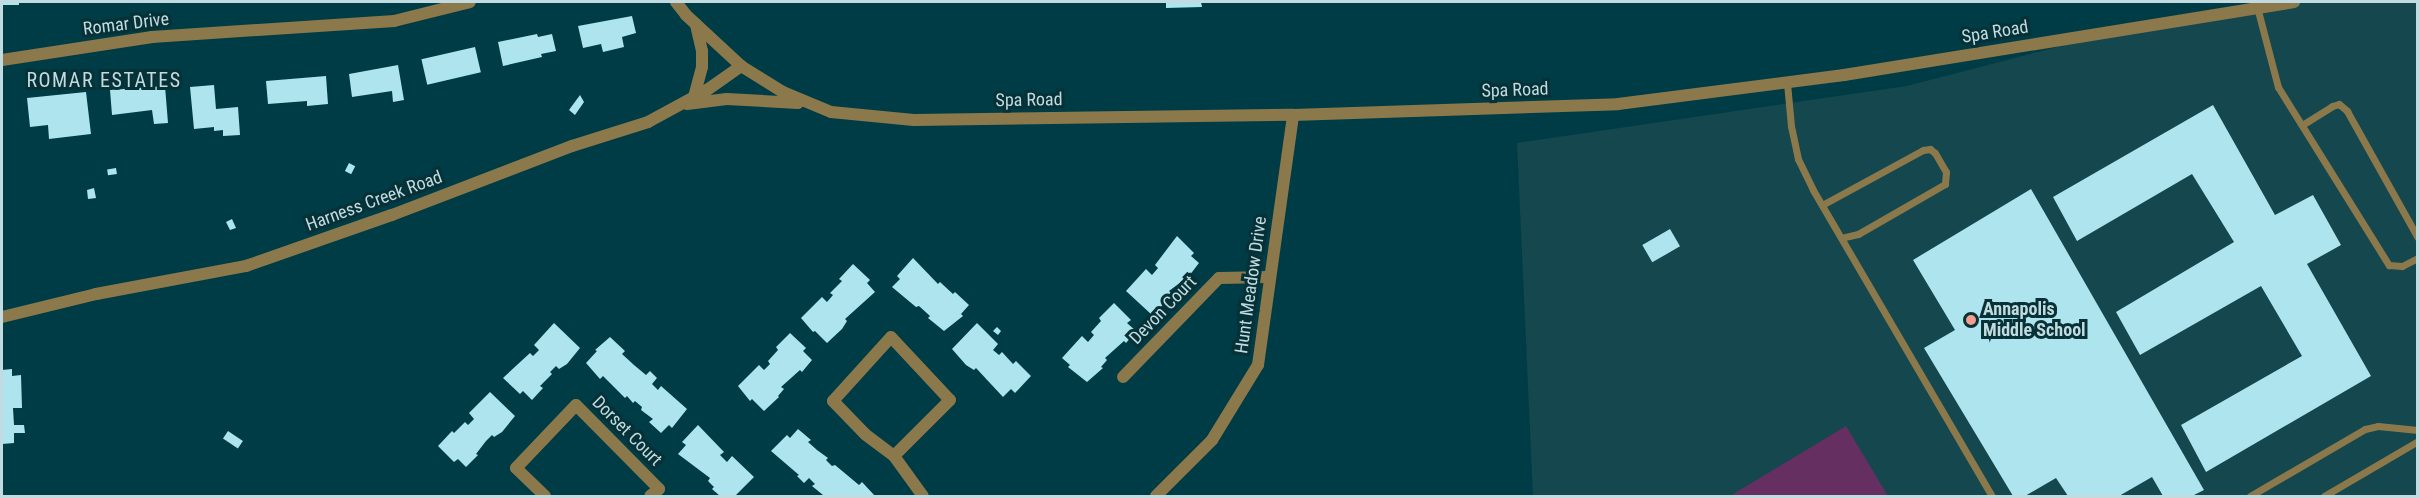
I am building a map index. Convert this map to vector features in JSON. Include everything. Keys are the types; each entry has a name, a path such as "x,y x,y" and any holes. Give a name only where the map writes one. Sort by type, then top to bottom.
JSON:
{"street":[{"name":"Romar Drive","path":"2,60 152,37 394,21 470,2"},
{"name":"Spa Road","path":"676,2 741,66 783,92 831,112 914,120 1293,115 1618,104 1787,83 2294,2"},
{"path":"694,97 702,67 702,51 696,24"},
{"name":"Harness Creek Road","path":"2,317 96,294 246,266 392,215 572,146 648,122 683,104 741,66"},
{"path":"683,104 728,99 809,104"},
{"name":"Hunt Meadow Drive","path":"1156,496 1212,440 1258,365 1293,115"},
{"name":"Devon Court","path":"1123,377 1219,278 1269,277"},
{"path":"894,456 950,400 891,337 833,401 865,434 894,456 922,496"},
{"name":"Dorset Court","path":"545,496 516,468 576,405 659,489 650,496"}],"lane":[{"path":"2257,7 2278,87 2389,265 2402,266 2418,258"},
{"path":"1787,83 1791,126 1798,159 1822,206 1992,496"},
{"path":"2302,125 2332,105 2339,104 2347,111 2418,238"},
{"path":"1822,206 1923,150 1930,149 1941,162 1946,172 1945,184 1858,234 1841,238"},
{"path":"2250,496 2365,429 2378,426 2418,430"},
{"path":"2324,496 2418,441"}],"shaded area":[{"name":"Annapolis Middle School","path":"2269,2 2417,2 2417,496 1533,496 1517,143 1907,86 2134,27"},
{"path":"1846,426 1888,496 1730,496"}],"building":[{"path":"2,2 19,2 19,5 2,5"},
{"path":"1166,2 1201,2 1202,7 1166,8"},
{"path":"632,16 636,33 622,37 624,47 603,52 601,44 583,48 578,26"},
{"path":"537,34 538,37 552,34 556,51 541,54 542,57 503,66 498,42"},
{"path":"475,47 481,72 427,85 421,59"},
{"path":"398,65 404,100 393,102 392,91 352,97 349,74"},
{"path":"326,76 328,104 307,106 307,101 268,104 266,81"},
{"path":"214,85 216,109 238,107 240,135 223,136 223,130 214,131 214,127 194,129 190,87"},
{"path":"165,86 168,123 154,124 152,110 112,115 110,90"},
{"path":"86,92 91,134 49,139 48,125 30,127 27,98"},
{"path":"580,95 584,102 575,115 569,110"},
{"path":"2213,105 2275,215 2313,195 2341,245 2307,264 2371,376 2206,472 2181,425 2302,356 2261,286 2140,355 2116,312 2234,242 2192,174 2077,241 2053,197"},
{"path":"349,163 355,166 351,174 345,171"},
{"path":"116,168 117,174 108,175 107,169"},
{"path":"94,188 96,198 88,199 87,190"},
{"path":"2031,189 2204,490 2192,496 2163,496 2152,477 2119,496 2068,496 2056,478 2025,496 2013,496 1924,348 1955,330 1913,260"},
{"path":"232,219 236,228 230,230 226,222"},
{"path":"1670,229 1680,246 1652,262 1642,245"},
{"path":"1177,236 1194,253 1191,256 1199,263 1189,276 1169,291 1171,293 1165,300 1167,301 1152,315 1126,291 1146,269 1152,275 1158,268 1155,265"},
{"path":"913,258 938,284 940,282 953,294 955,292 969,305 961,314 963,316 944,331 928,318 930,316 919,306 916,307 892,287 900,279 897,276"},
{"path":"853,264 870,280 867,283 875,292 845,319 847,321 842,329 827,343 801,318 822,297 827,302 833,295 830,293 842,281 839,279"},
{"path":"1114,303 1131,320 1127,323 1136,331 1126,343 1124,341 1105,358 1107,360 1101,367 1103,368 1087,382 1068,367 1070,365 1062,358 1082,336 1088,342 1094,335 1091,332 1101,321 1099,318"},
{"path":"554,323 580,348 567,364 559,369 556,366 550,372 552,374 540,386 543,388 532,400 523,391 520,394 503,378 530,353 533,356 539,350 534,345"},
{"path":"977,323 998,344 993,350 999,355 1002,352 1013,364 1016,361 1031,376 1015,393 1011,389 1003,397 976,368 974,370 966,365 952,349"},
{"path":"997,327 1001,331 998,335 993,331"},
{"path":"790,333 806,348 803,351 812,360 802,372 800,370 781,387 784,389 779,397 764,411 752,399 750,401 738,386 759,365 764,370 770,364 768,361 778,350 776,347"},
{"path":"610,337 625,351 622,354 634,365 646,375 650,371 657,378 652,384 658,390 661,386 687,409 672,428 669,425 661,433 649,422 653,419 641,410 642,407 635,401 633,403 627,396 625,398 603,376 600,379 586,363 597,351 595,350"},
{"path":"12,369 12,376 21,375 22,408 13,408 14,425 24,425 25,433 14,433 14,443 2,444 2,370"},
{"path":"490,392 515,416 502,432 494,437 492,435 486,441 476,454 478,455 466,467 458,459 454,462 438,446 452,431 454,433 465,422 468,425 474,419 469,413"},
{"path":"698,425 724,452 720,455 727,462 732,456 754,477 735,496 720,496 712,489 714,487 708,481 710,478 678,454 686,445 682,442"},
{"path":"798,429 811,440 808,442 828,458 826,460 832,466 835,465 859,485 862,482 875,496 821,496 823,495 812,486 815,484 809,478 804,483 797,476 799,475 771,451 787,435 790,438"},
{"path":"228,431 243,441 238,449 223,438"}],"place":[{"name":"Annapolis Middle School","path":"1971,320"}],"district":[{"name":"ROMAR ESTATES","path":"104,80"}]}
